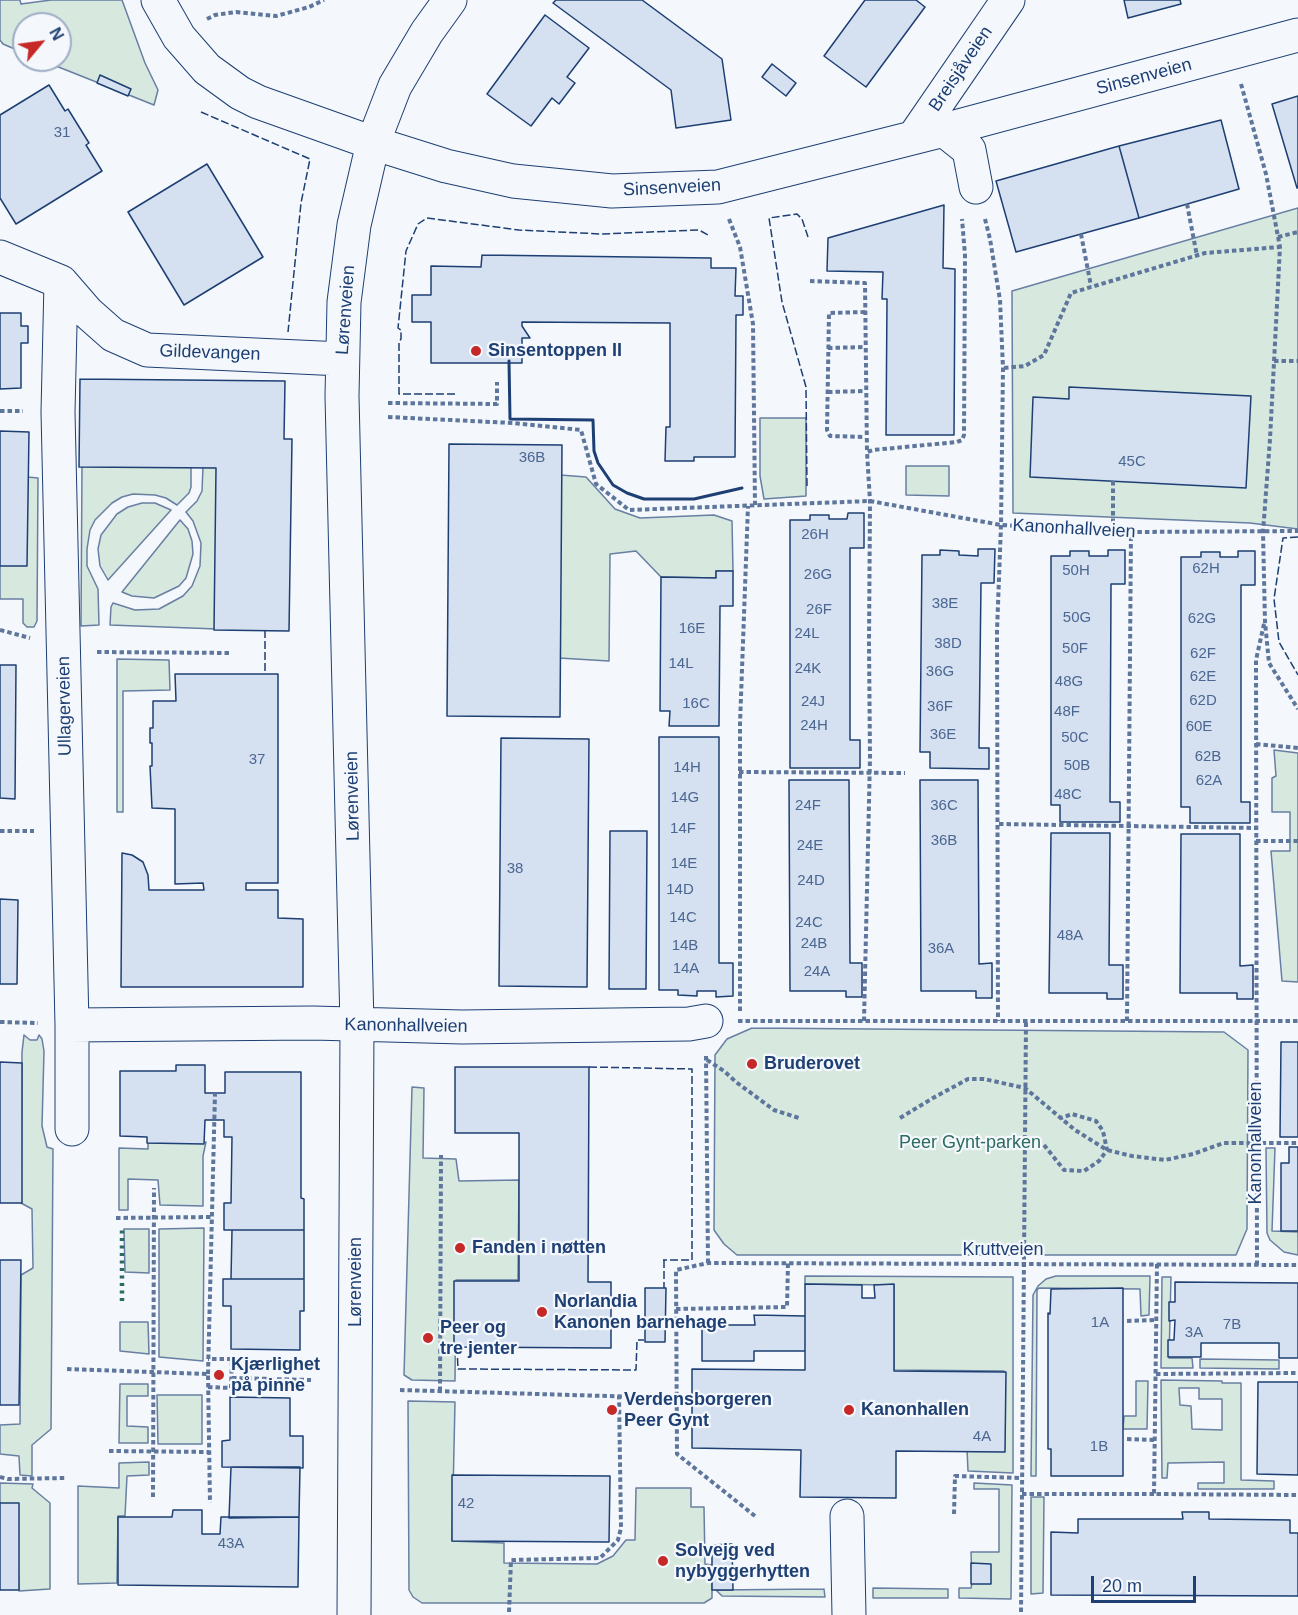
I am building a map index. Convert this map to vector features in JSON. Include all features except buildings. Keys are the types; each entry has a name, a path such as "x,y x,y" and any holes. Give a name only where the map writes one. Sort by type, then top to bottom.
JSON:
{"street":[{"name":"Sinsenveien","path":"158,0 165,16 193,55 221,81 258,102 446,166 513,181 612,191 718,187 929,134 1298,35"},
{"name":"Lørenveien","path":"354,1615 357,1025 342,359 344,302 354,225 373,143 395,86 422,40 450,0"},
{"name":"Breisjåveien","path":"929,134 1008,0"},
{"path":"929,134 969,150 969,198"},
{"name":"Gildevangen","path":"0,258 62,282 87,312 113,335 147,350 342,359"},
{"name":"Ullagerveien","path":"62,282 58,412 72,1024 72,1129"},
{"name":"Kanonhallveien","path":"72,1024 314,1023 462,1027 689,1024 706,1021"},
{"path":"847,1516 849,1615"}],"path":[{"path":"206,20 215,15 236,12 276,16 309,7 324,0"},
{"path":"1232,53 1266,174 1280,247 1263,532 1265,622 1269,663 1298,709"},
{"path":"718,187 740,247 753,324 755,505"},
{"path":"969,198 994,259 1000,300 1003,368 997,631 998,1021"},
{"path":"867,452 962,440 964,435 965,255 969,198"},
{"path":"1187,204 1197,256"},
{"path":"1278,237 1298,232"},
{"path":"1081,234 1090,286"},
{"path":"1003,368 1025,366 1044,355 1071,293 1205,253 1280,247"},
{"path":"810,281 865,283 865,436 870,501 870,772 864,1021"},
{"path":"865,312 829,313 827,430 829,435 865,436"},
{"path":"828,348 865,347"},
{"path":"1274,361 1298,361"},
{"path":"388,403 497,404 497,382"},
{"path":"828,392 865,391"},
{"name":"Kanonhallveien","path":"388,417 513,423 581,430 596,484 629,510 870,501 1001,525 1131,532 1298,531"},
{"path":"1113,482 1113,531"},
{"path":"740,1021 739,772 748,506"},
{"path":"1126,1021 1131,532"},
{"name":"Kanonhallveien","path":"1257,1265 1256,660 1265,622"},
{"path":"0,630 32,638"},
{"path":"64,652 231,653"},
{"path":"1256,744 1298,748"},
{"path":"739,772 905,773"},
{"path":"999,824 1256,828"},
{"path":"1256,841 1298,842"},
{"path":"708,1263 706,1021 1298,1021"},
{"path":"1021,1612 1026,1021"},
{"path":"706,1059 774,1110 798,1118"},
{"path":"900,1119 968,1080 984,1079 1025,1088 1075,1131 1107,1150 1132,1156 1164,1160 1193,1154 1224,1143 1298,1143"},
{"path":"210,1503 208,1359 215,1093"},
{"path":"1044,1145 1064,1170 1084,1171 1099,1161 1107,1150 1103,1131 1096,1121 1072,1114 1061,1118"},
{"path":"440,1391 441,1155"},
{"path":"153,1497 154,1188"},
{"path":"116,1218 211,1217"},
{"name":"Kruttveien","path":"676,1309 676,1270 708,1263 1298,1264"},
{"path":"755,1516 677,1454 676,1309 787,1307 788,1263"},
{"path":"1154,1494 1157,1264"},
{"path":"1127,1321 1156,1320"},
{"path":"208,1359 232,1359 231,1388 208,1387"},
{"path":"67,1369 208,1374"},
{"path":"1156,1374 1298,1373"},
{"path":"232,1378 311,1380"},
{"path":"400,1390 676,1398"},
{"path":"509,1612 511,1560 600,1558 618,1540 621,1528 619,1396"},
{"path":"1127,1439 1155,1440"},
{"path":"109,1451 209,1452"},
{"path":"954,1514 955,1476 1022,1478"},
{"path":"0,1477 8,1479 65,1478"},
{"path":"1022,1494 1298,1495"}],"green space":[{"path":"0,0 20,0 21,4 51,0 122,0 145,63 158,90 154,105 71,72 72,12 12,12 12,48 0,40"},
{"path":"1298,208 1298,529 1250,523 1013,513 1012,291"},
{"path":"760,418 806,418 806,496 764,499 760,476"},
{"path":"82,466 191,467 191,487 189,493 177,505 166,498 155,495 133,494 122,497 112,503 95,520 90,530 87,566 98,589 99,625 81,626"},
{"path":"906,466 949,466 949,496 906,495"},
{"path":"203,467 219,467 217,629 110,625 113,603 135,610 159,609 183,596 192,586 200,566 201,543 193,521 186,512 197,501 202,491"},
{"path":"560,475 586,477 615,509 640,518 714,515 732,521 733,571 716,571 716,578 661,577 636,551 610,554 609,661 559,658"},
{"path":"27,477 38,478 37,621 34,627 27,627 23,623 23,599 0,599 0,563"},
{"path":"142,503 155,503 171,510 108,580 100,566 98,549 101,535 117,514 128,507"},
{"path":"180,520 188,529 192,541 193,554 186,578 179,586 154,598 132,596 122,592"},
{"path":"117,659 169,660 170,690 123,691 123,812 117,812"},
{"path":"1274,750 1298,753 1298,982 1282,981 1271,851 1290,851 1290,812 1272,812 1272,778 1276,776"},
{"name":"Peer Gynt-parken","path":"752,1028 1224,1032 1248,1050 1247,1229 1236,1255 737,1255 724,1244 714,1230 715,1055 727,1039"},
{"path":"24,1035 30,1040 37,1040 39,1035 42,1039 44,1051 42,1126 47,1147 53,1149 51,1429 32,1445 32,1476 20,1475 19,1456 0,1454 0,1425 20,1424 21,1275 33,1268 32,1209 21,1203"},
{"path":"412,1087 424,1088 423,1158 456,1159 459,1181 519,1180 518,1280 456,1280 455,1381 412,1380 404,1375"},
{"path":"206,1142 203,1156 203,1206 160,1205 158,1180 128,1179 128,1210 119,1210 119,1148 148,1149 148,1143"},
{"path":"1266,1148 1275,1148 1272,1231 1298,1232 1298,1255 1284,1252 1270,1240 1267,1233"},
{"path":"204,1228 203,1361 159,1357 159,1229"},
{"path":"124,1229 149,1229 149,1273 125,1272"},
{"path":"805,1276 1013,1277 1013,1473 968,1471 967,1449 1004,1450 1004,1371 894,1370 894,1285 805,1284"},
{"path":"1056,1276 1150,1276 1149,1315 1141,1316 1140,1289 1039,1288 1037,1290 1036,1476 1031,1476 1033,1295 1038,1286 1046,1279"},
{"path":"1162,1277 1171,1277 1169,1358 1192,1358 1193,1368 1161,1368"},
{"path":"120,1322 148,1322 149,1354 120,1351"},
{"path":"1200,1359 1279,1360 1279,1369 1200,1368"},
{"path":"1161,1380 1241,1383 1241,1480 1274,1481 1274,1489 1198,1489 1198,1483 1224,1483 1224,1462 1168,1463 1167,1478 1162,1478","holes":["1179,1388 1199,1388 1199,1399 1222,1399 1222,1430 1192,1429 1191,1406 1180,1405"]},
{"path":"1136,1381 1148,1381 1147,1429 1123,1429 1124,1416 1136,1416"},
{"path":"120,1384 148,1384 148,1396 127,1396 127,1426 148,1427 148,1443 119,1443"},
{"path":"157,1395 202,1395 202,1444 158,1444"},
{"path":"408,1401 455,1402 452,1541 504,1543 504,1563 597,1564 613,1556 626,1540 635,1540 636,1488 691,1488 691,1507 704,1507 705,1564 712,1565 712,1598 704,1603 422,1603 413,1597 409,1590"},
{"path":"149,1462 149,1475 127,1476 125,1516 118,1516 117,1583 78,1584 78,1486 119,1488 119,1463"},
{"path":"0,1483 33,1484 32,1488 50,1503 50,1589 19,1591 16,1505 0,1504"},
{"path":"974,1483 1012,1485 1011,1599 959,1598 959,1588 971,1588 971,1552 999,1552 999,1489 974,1489"},
{"path":"1031,1497 1044,1497 1043,1593 1031,1594"},
{"path":"873,1588 948,1589 948,1598 873,1598"},
{"path":"824,1589 825,1597 722,1596 716,1590"}],"hedge":[{"path":"122,1229 122,1301"}],"fence":[{"path":"201,112 310,159 301,203 288,332"},
{"path":"807,486 806,387 782,302 769,218 797,214 802,219 808,237"},
{"path":"455,394 399,394 401,330 398,328 406,251 418,224 427,218 519,230 601,234 699,230 708,235"},
{"path":"1298,537 1283,538 1274,599 1279,642 1298,675"},
{"path":"265,631 265,671"},
{"path":"589,1067 692,1069 692,1260 663,1260"},
{"path":"664,1260 664,1288"},
{"path":"457,1347 458,1369 636,1370 637,1340 644,1340"}],"wall":[{"path":"509,361 510,419 593,420 594,451 598,463 613,485 627,493 644,499 694,499 742,488"}],"place":[{"name":"Sinsentoppen II","path":"476,351"},
{"name":"Bruderovet","path":"752,1064"},
{"name":"Fanden i nøtten","path":"460,1248"},
{"name":"Norlandia Kanonen barnehage","path":"542,1312"},
{"name":"Peer og tre jenter","path":"428,1338"},
{"name":"Kjærlighet på pinne","path":"219,1375"},
{"name":"Verdensborgeren Peer Gynt","path":"612,1410"},
{"name":"Kanonhallen","path":"849,1410"},
{"name":"Solvejg ved nybyggerhytten","path":"663,1561"}]}
